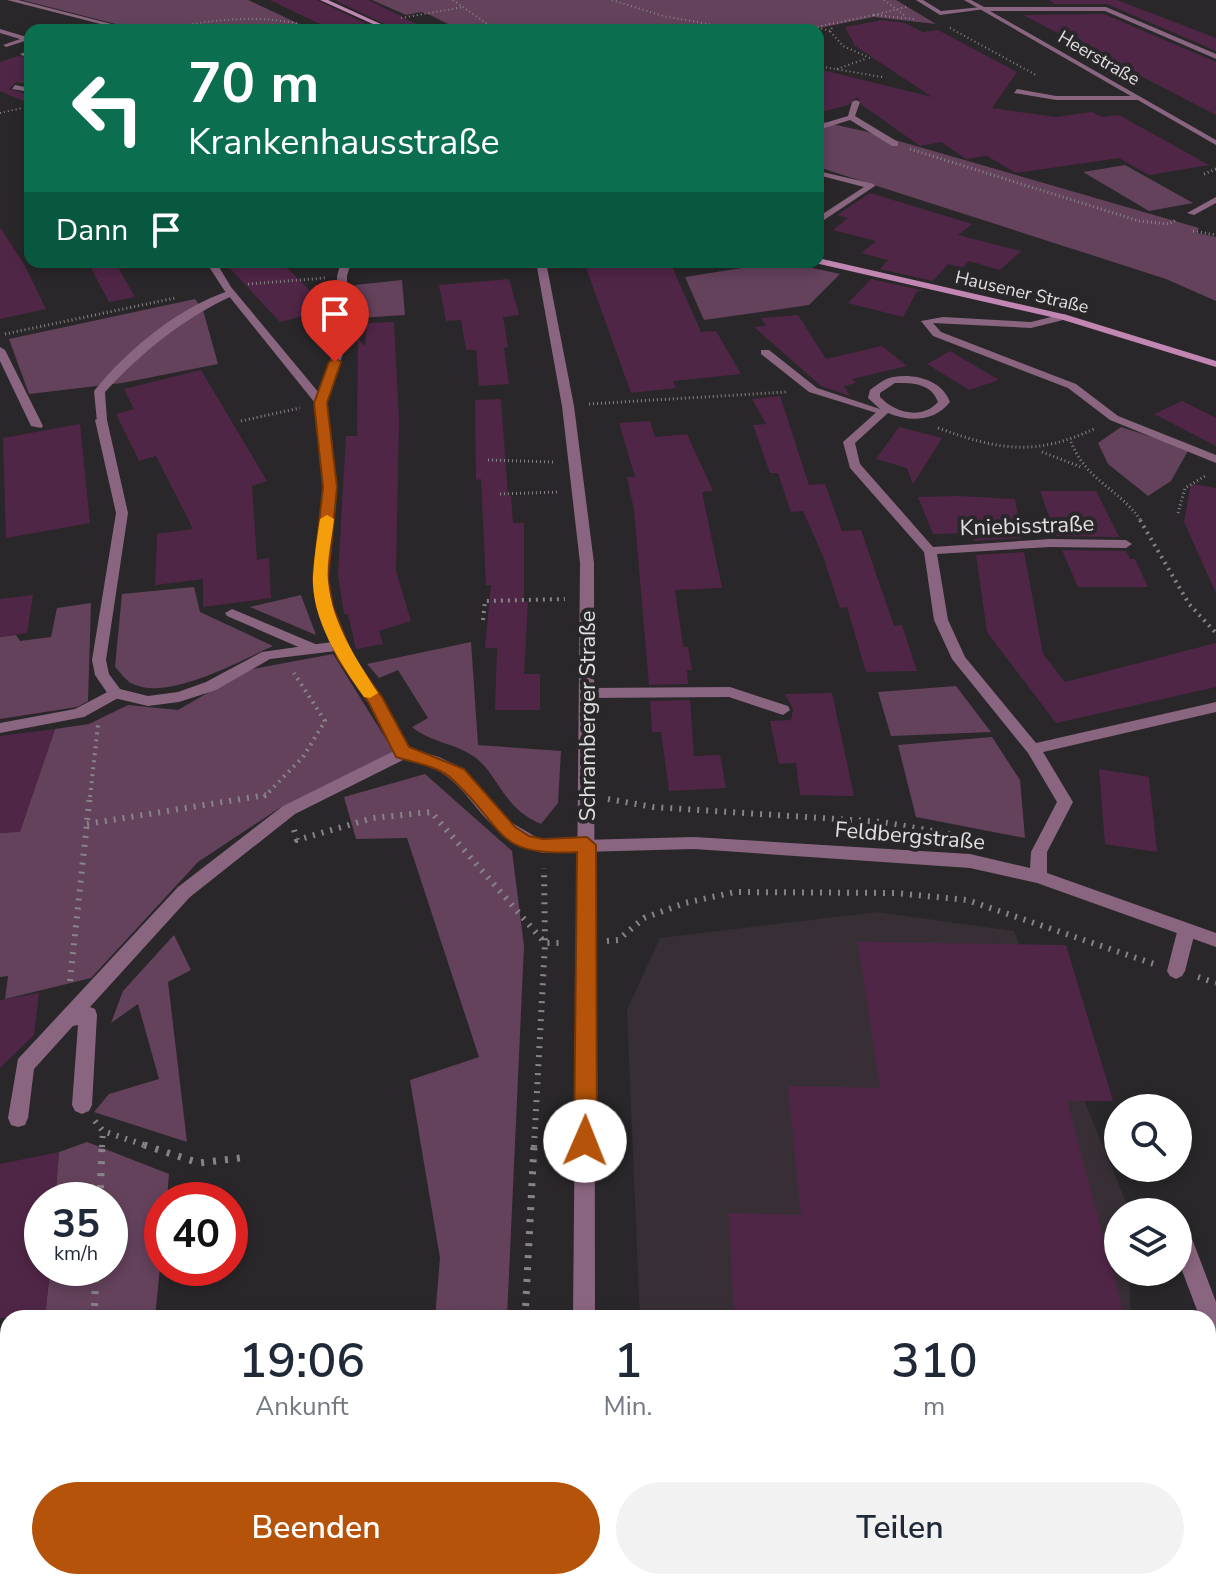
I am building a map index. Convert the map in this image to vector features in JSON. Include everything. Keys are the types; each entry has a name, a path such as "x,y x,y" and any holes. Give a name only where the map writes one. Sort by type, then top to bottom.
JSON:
{"main road":[{"path":"323,0 377,24"},
{"name":"Hausener Straße","path":"824,262 1063,317 1216,364"}],"street":[{"path":"10,0 108,24"},
{"path":"919,0 940,13 982,9 1106,9 1216,57"},
{"path":"944,0 962,11"},
{"name":"Heerstraße","path":"967,0 1216,143"},
{"path":"1,32 24,38"},
{"path":"6,45 24,40"},
{"path":"15,87 24,89"},
{"path":"1017,91 1056,98 1138,98"},
{"path":"851,117 856,102"},
{"path":"824,126 851,117 895,144"},
{"path":"824,174 871,186 824,217"},
{"path":"1191,213 1216,200"},
{"path":"824,209 831,213"},
{"path":"215,268 231,293 321,403"},
{"path":"344,268 342,341 321,403 330,487 320,579 325,607 340,646 376,701 403,753"},
{"name":"Schramberger Straße","path":"542,268 568,406 587,563 584,1310"},
{"path":"231,293 210,302 132,356 99,391 101,420 122,513 99,660 102,675 115,693 148,701 179,697 211,686 267,655 340,646"},
{"path":"1063,317 1016,325 958,319 926,321 937,334 1072,386 1114,418 1216,459"},
{"path":"0,350 37,426"},
{"path":"765,352 813,390 883,410 917,415 936,411 942,407 944,397 933,387 915,380 893,380 877,387 874,398 883,410"},
{"name":"Kniebisstraße","path":"883,410 849,442 854,465 930,551 941,620 959,659 1033,749 1065,802 1039,852 1038,877"},
{"name":"Kniebisstraße","path":"930,551 1050,543 1126,544"},
{"path":"232,613 315,649"},
{"path":"587,693 730,692 783,710"},
{"path":"0,728 79,713 115,693"},
{"path":"1033,749 1216,707"},
{"path":"18,1118 25,1065 184,892 289,810 403,753 422,756 458,773 508,832 524,843 543,847"},
{"name":"Feldbergstraße","path":"543,847 694,843 970,861 1038,877 1186,932 1216,940"},
{"path":"1176,971 1186,932"},
{"path":"66,1019 88,1015 82,1105"},
{"path":"1192,1268 1208,1310"}],"path":[{"path":"453,0 487,24"},
{"path":"612,0 702,24"},
{"path":"884,0 912,18"},
{"path":"401,18 463,7"},
{"path":"824,26 874,15"},
{"path":"190,24 268,17 292,24"},
{"path":"299,24 307,22"},
{"path":"830,31 835,24"},
{"path":"824,29 830,31 843,46 868,58 834,70"},
{"path":"824,68 882,77"},
{"path":"0,113 19,109"},
{"path":"895,144 1139,221 1169,224 1191,213"},
{"path":"1204,174 1216,169"},
{"path":"270,279 284,283 310,280"},
{"path":"0,335 181,297"},
{"path":"568,406 813,390"},
{"path":"241,421 321,403"},
{"path":"917,415 928,425 967,439 1038,451 1082,467 1112,488 1134,511 1176,591 1199,619 1216,633"},
{"path":"1038,451 1071,442 1114,418"},
{"path":"1071,442 1082,467"},
{"path":"488,460 574,461"},
{"path":"1178,513 1181,488 1189,480 1216,474"},
{"path":"500,494 535,493"},
{"path":"483,620 485,601 587,598"},
{"path":"87,824 263,798 303,757 325,721 296,672 283,674"},
{"path":"66,1019 100,712 115,693"},
{"path":"289,810 297,840 373,818 431,812 545,943"},
{"path":"525,1310 545,943 543,847"},
{"path":"545,943 618,940 644,918 685,903 735,892 895,893 967,900 1216,983"},
{"path":"82,1105 103,1131 199,1163 248,1157"},
{"path":"101,1182 103,1131"},
{"path":"94,1310 95,1286"}],"shaded area":[{"path":"22,0 248,0 299,24 116,24"},
{"path":"372,0 896,0 936,24 874,17 824,27 824,24 448,24 421,12 406,15"},
{"path":"824,122 864,131 1199,228 1196,233 1216,237 1216,301 1166,279 824,169"},
{"path":"1125,165 1193,203 1149,211 1083,172"},
{"path":"742,268 813,268 840,274 809,305 704,320 685,277"},
{"path":"402,280 405,315 358,318 355,285"},
{"path":"195,299 203,310 218,364 122,383 29,394 9,339"},
{"path":"1121,427 1189,449 1171,481 1148,496 1108,464 1098,443"},
{"path":"194,587 200,612 273,646 184,683 148,688 131,683 115,667 122,594"},
{"path":"301,595 316,635 250,607"},
{"path":"91,603 88,701 77,707 0,719 0,637 16,635 20,641 51,637 57,608"},
{"path":"471,642 478,745 561,751 558,803 541,824 517,808 487,769 470,754 412,727 428,718 398,670 379,678 367,664"},
{"path":"333,654 394,752 278,809 198,862 91,978 5,999 8,976 0,977 0,833 20,831 55,729 89,724 128,705 178,710 247,670"},
{"path":"956,686 991,732 891,736 878,692"},
{"path":"992,737 1020,780 1025,838 916,817 898,745"},
{"path":"425,774 512,851 524,946 507,1310 436,1310 440,1258 410,1080 479,1057 407,838 356,839 344,797"},
{"path":"877,912 1014,931 1104,1149 1104,1182 1118,1182 1124,1198 1104,1198 1104,1286 1130,1286 1131,1310 640,1310 627,1010 660,938"},
{"path":"174,935 191,970 168,982 187,1142 94,1112 109,1094 159,1079 138,1004 111,1023 123,991"},
{"path":"87,1142 169,1174 168,1182 144,1182 144,1286 158,1286 156,1310 46,1310 48,1286 128,1286 128,1182 56,1182 59,1152"}],"building":[{"path":"270,0 317,0 367,24 320,24"},
{"path":"335,0 368,0 417,24 385,24"},
{"path":"1050,0 1117,0 1216,38 1216,51 1107,4 1054,4"},
{"path":"1104,14 1216,62 1216,115 1023,15"},
{"path":"882,20 905,23 923,32 938,30 1017,72 992,108 1056,117 1092,112 1102,117 1119,115 1209,165 1149,175 1119,158 1016,173 987,156 966,159 941,142 920,146 862,105 857,97 848,105 824,111 824,70 932,97 855,46 845,27"},
{"path":"24,56 24,84 16,82 9,89 24,93 24,101 0,91 0,62"},
{"path":"870,193 972,224 958,235 1021,251 1000,270 969,261 962,268 948,264 933,281 880,269 888,260 861,253 876,241 833,230 848,218 837,215"},
{"path":"0,227 24,264 46,309 0,319"},
{"path":"91,268 118,268 135,297 109,302"},
{"path":"230,268 287,268 329,309 280,322"},
{"path":"586,268 673,268 701,332 716,331 741,374 673,381 676,388 631,393"},
{"path":"509,279 519,315 503,317 509,384 479,386 476,350 466,350 461,320 446,321 439,285"},
{"path":"871,279 925,291 917,291 903,317 848,303"},
{"path":"798,315 826,359 882,346 907,366 852,379 856,383 844,386 850,396 821,386 754,327 766,326 761,318"},
{"path":"394,322 399,420 396,571 411,621 379,631 383,644 356,649 348,614 344,614 338,575 346,436 357,436 358,339 365,346 367,323"},
{"path":"950,351 999,380 969,390 927,364"},
{"path":"201,370 267,481 252,486 257,560 269,558 271,598 203,607 203,579 155,585 157,534 193,529 156,456 139,461 116,414 134,409 124,389"},
{"path":"780,396 809,485 825,484 842,531 861,530 894,626 902,625 917,671 866,672 847,607 840,608 823,556 803,511 791,512 778,473 770,473 753,425 766,424 752,399"},
{"path":"501,399 513,523 524,523 524,602 528,602 524,674 540,674 540,710 495,710 497,648 485,648 491,585 486,585 481,479 476,480 475,400"},
{"path":"1182,401 1216,418 1216,446 1154,414"},
{"path":"650,421 655,437 687,434 713,491 702,492 722,588 675,590 683,647 688,647 692,670 687,670 688,684 649,685 634,510 627,477 635,477 619,423"},
{"path":"80,424 90,523 6,538 3,438"},
{"path":"899,427 942,438 913,484 907,468 876,459"},
{"path":"1191,484 1216,488 1216,593 1184,522"},
{"path":"1040,491 1096,491 1119,537 1056,536"},
{"path":"918,497 1015,499 1022,538 974,541 973,533 933,534"},
{"path":"1062,550 1126,551 1130,559 1135,559 1148,587 1078,587"},
{"path":"1024,552 1043,654 1065,682 1216,643 1216,687 1056,723 987,632 976,555"},
{"path":"33,595 27,633 0,637 0,599"},
{"path":"832,693 854,796 800,795 796,763 779,764 770,721 791,720 793,709 785,694"},
{"path":"690,700 694,756 720,755 726,788 669,791 661,732 652,732 650,701"},
{"path":"55,729 20,832 0,833 0,736"},
{"path":"1099,769 1149,777 1157,852 1105,844"},
{"path":"858,942 1066,945 1111,1094 1104,1094 1104,1101 1067,1101 1104,1239 1104,1286 1116,1286 1123,1310 734,1310 729,1213 801,1215 788,1086 880,1088"},
{"path":"39,993 34,1035 0,1068 0,1000"},
{"path":"59,1152 56,1182 24,1182 24,1286 48,1286 46,1310 0,1310 0,1164"}],"slow traffic":[{"path":"327,519 320,579 325,607 346,659 370,693"}],"route":[{"path":"335,362 321,403 330,487 320,579 325,607 346,659 376,701 403,753 422,756 458,773 508,832 524,843 543,847 587,845 585,1141"}]}
